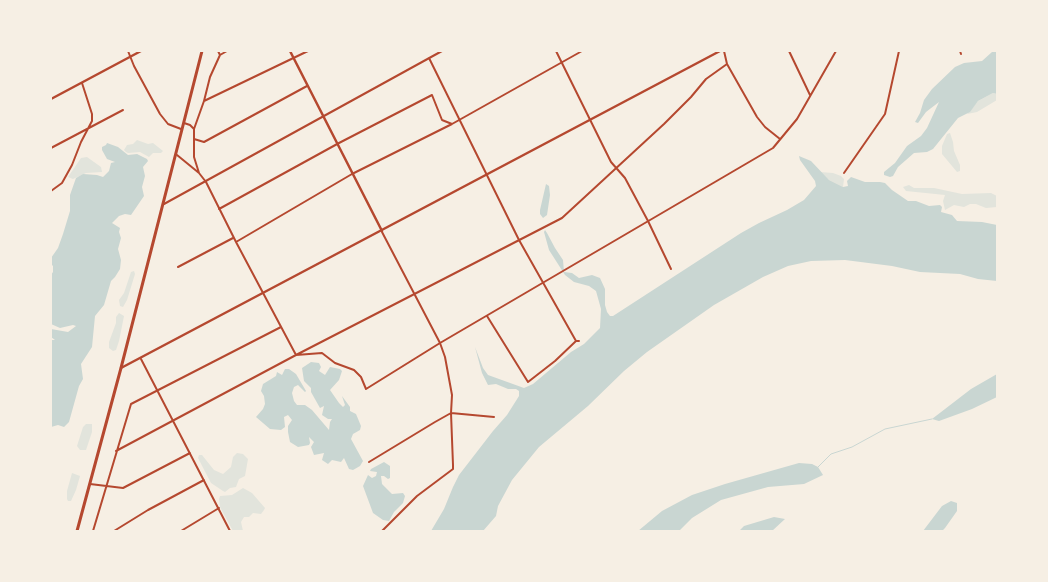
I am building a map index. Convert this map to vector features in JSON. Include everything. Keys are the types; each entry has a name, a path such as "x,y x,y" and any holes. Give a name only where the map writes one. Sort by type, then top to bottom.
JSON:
{"main road":[{"path":"77,531 121,368 202,51"}],"street":[{"path":"128,51 160,114 168,124 182,129"},
{"path":"51,99 142,51"},
{"path":"218,51 220,55"},
{"path":"199,173 194,157 194,129 210,77 220,55 227,51"},
{"path":"290,51 322,117 440,343 450,376 453,469 417,496 382,531"},
{"path":"204,101 308,51"},
{"path":"163,204 442,51"},
{"path":"556,51 611,162 625,178 671,269"},
{"path":"236,242 352,174 452,124 582,51"},
{"path":"121,368 720,51"},
{"path":"724,51 727,64 757,117 780,139"},
{"path":"296,355 322,353 335,363 354,370 361,377 366,389 440,343 773,148 797,119 836,51"},
{"path":"844,173 885,114 899,51"},
{"path":"791,52 810,95"},
{"path":"429,58 520,240 576,341"},
{"path":"116,451 296,355 562,218 691,97 706,79 727,64"},
{"path":"51,191 62,184 92,121 92,114 82,83"},
{"path":"194,139 204,142 307,86"},
{"path":"219,208 336,144 432,95 442,120 452,124"},
{"path":"51,148 123,110"},
{"path":"184,123 194,129"},
{"path":"176,154 199,173 206,182 296,355"},
{"path":"178,267 234,238"},
{"path":"488,316 528,382 555,361 576,341 579,341"},
{"path":"93,531 131,404 281,327"},
{"path":"141,359 230,531"},
{"path":"369,462 451,413 494,417"},
{"path":"90,484 120,489 190,453"},
{"path":"114,531 148,510 204,480"},
{"path":"181,531 219,508"}],"shaded area":[{"path":"997,51 997,94 993,93 978,101 970,112 958,118 933,149 927,152 914,153 898,167 893,176 884,175 884,172 895,163 907,146 921,136 927,128 939,102 926,112 918,123 915,122 924,100 932,89 955,67 964,63 982,61 992,52"},
{"path":"993,93 997,94 997,100 977,112 967,114 978,101"},
{"path":"950,133 954,151 960,165 960,171 957,172 942,154 942,146 947,134"},
{"path":"137,140 148,144 153,143 163,151 161,153 153,153 149,157 140,152 128,153 124,150 127,145 133,144"},
{"path":"107,143 118,147 128,155 137,154 147,159 148,161 143,167 145,176 142,187 144,196 131,215 119,216 112,223 120,228 121,238 118,249 121,260 120,269 111,281 104,305 95,316 92,347 81,364 83,379 79,386 69,422 64,427 58,425 51,427 51,340 55,340 51,337 51,329 68,332 76,326 60,328 51,324 51,275 53,266 51,258 58,248 63,234 70,211 70,195 76,178 83,174 103,177 109,171 111,163 115,162 107,159 102,150 102,147"},
{"path":"799,156 811,161 829,180 843,187 848,186 847,181 851,177 865,182 885,183 908,201 916,201 929,206 940,205 942,207 941,212 952,215 957,221 997,225 997,281 978,279 960,274 920,272 892,266 845,260 811,261 788,266 763,277 714,305 647,352 624,371 588,406 539,447 512,480 498,506 496,516 483,531 431,531 444,509 459,475 507,415 519,396 519,391 516,389 508,389 496,384 488,385 482,373 475,347 483,368 488,375 524,388 533,384 571,352 584,344 600,328 601,309 596,291 589,286 574,282 565,275 549,250 545,230 563,260 564,272 572,273 579,278 592,275 600,278 605,289 607,312 610,316 613,316 741,233 804,200 816,186 815,181"},
{"path":"87,157 101,167 102,172 86,173 73,179 68,177 81,158"},
{"path":"820,172 841,176 844,179 843,187 829,180"},
{"path":"546,184 549,186 550,195 547,215 543,218 540,210"},
{"path":"909,185 914,188 934,188 962,194 991,193 997,196 997,207 986,208 970,204 964,207 954,205 945,210 943,201 945,195 906,191 903,187"},
{"path":"134,271 135,274 127,300 123,307 120,306 119,300 124,293 131,272"},
{"path":"119,313 124,316 119,341 116,350 113,351 109,348 109,342 116,323 116,317"},
{"path":"311,362 319,363 321,367 319,371 325,375 330,367 342,371 339,380 330,390 343,407 345,405 342,396 350,407 350,411 356,414 361,426 360,430 353,434 351,439 363,461 360,466 353,470 349,469 344,458 341,462 332,460 328,464 322,460 324,453 314,455 311,447 314,442 309,437 309,445 298,447 290,442 288,426 292,420 288,415 284,417 285,427 281,430 270,429 256,417 265,404 261,391 263,384 276,376 277,372 282,375 285,369 289,369 296,374 306,391 298,385 294,387 292,393 294,401 297,405 305,405 312,410 329,430 332,419 322,415 324,406 320,408 311,392 311,388 304,381 302,368"},
{"path":"997,374 997,397 972,409 939,421 932,419 971,389"},
{"path":"86,424 92,424 92,432 86,450 80,450 77,446 83,427"},
{"path":"237,453 243,454 248,459 245,476 239,479 236,487 230,488 225,492 211,483 198,458 199,455 202,455 214,470 223,474 231,467 233,457"},
{"path":"384,462 390,466 390,478 381,476 382,484 392,494 403,493 405,496 403,503 394,512 389,521 383,520 373,513 363,486 368,475 372,478 376,476 377,472 370,471 371,469"},
{"path":"799,463 812,464 818,467 823,475 804,484 768,487 721,500 692,518 679,531 638,531 662,511 692,495"},
{"path":"72,473 80,476 71,501 68,501 67,491"},
{"path":"243,488 252,493 265,508 261,514 253,513 249,517 244,517 241,522 243,531 233,531 220,507 219,499 220,496 232,495"},
{"path":"951,501 957,503 957,511 945,528 942,531 923,531 942,506"},
{"path":"774,517 785,519 772,531 739,531 744,526"}],"waterway":[{"path":"818,467 831,454 852,447 885,429 932,419"}]}
